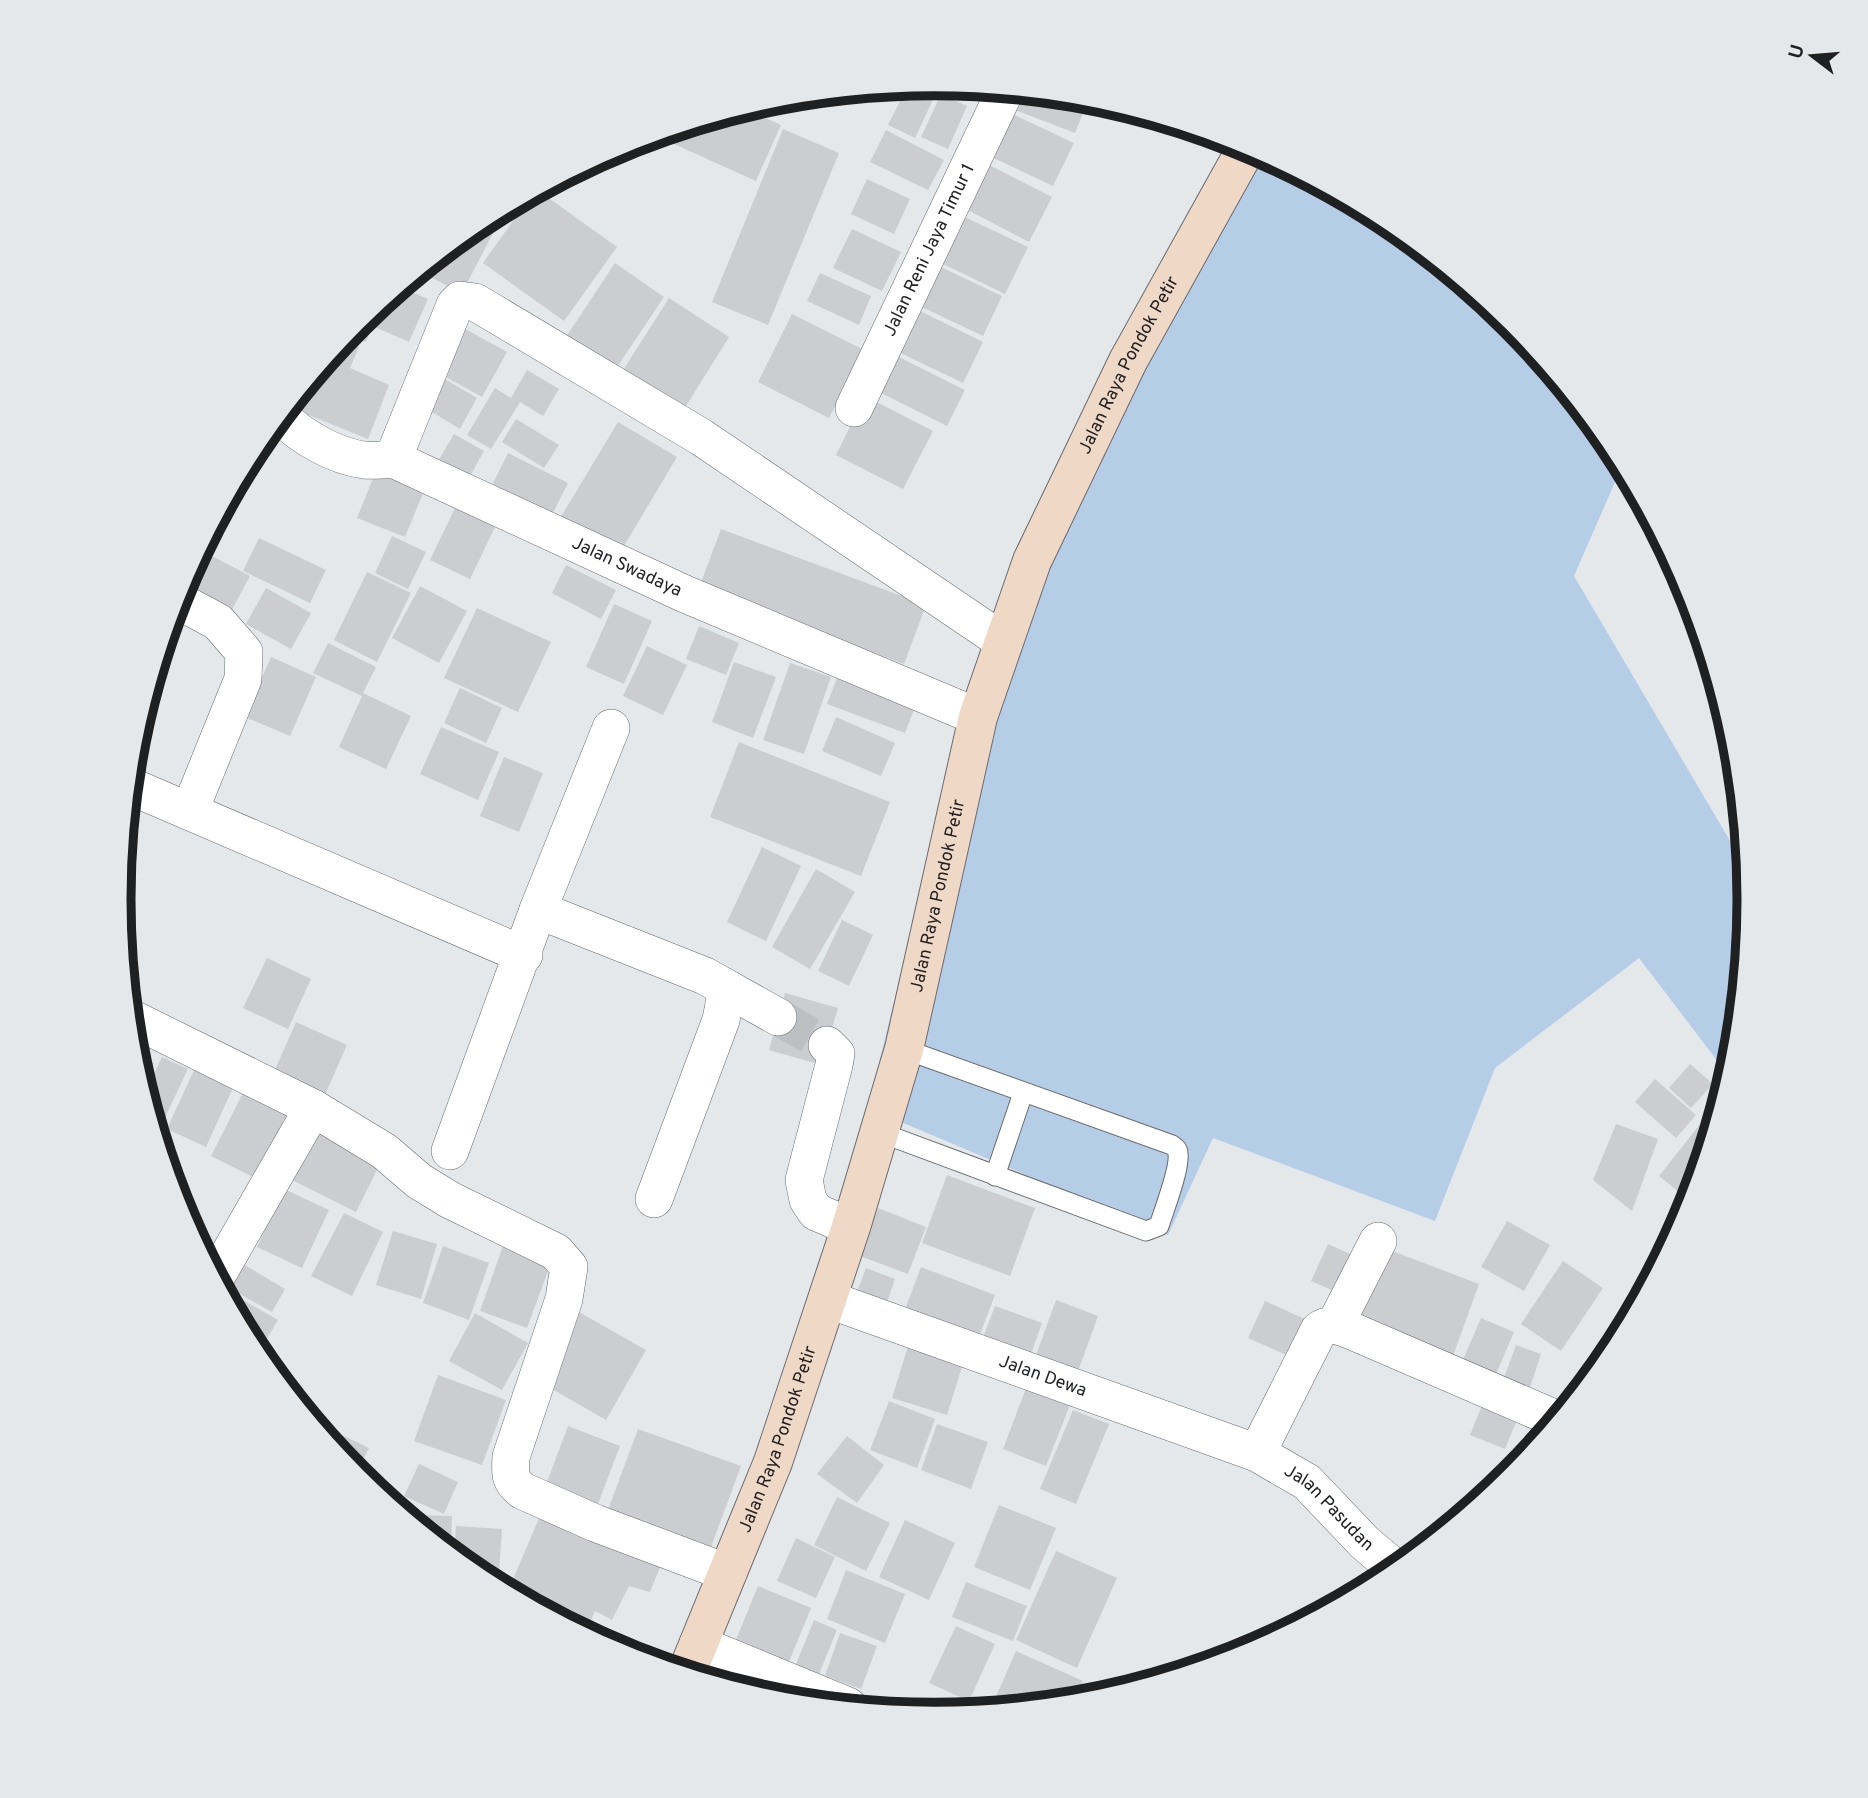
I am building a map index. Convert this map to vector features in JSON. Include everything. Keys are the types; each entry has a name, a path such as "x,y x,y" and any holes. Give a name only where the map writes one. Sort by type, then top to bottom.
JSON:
{"main road":[{"name":"Jalan Raya Pondok Petir","path":"692,1658 773,1462 851,1227 904,1049 978,717 1032,561 1128,361 1241,157"}],"street":[{"name":"Jalan Reni Jaya Timur 1","path":"854,408 1001,99"},
{"path":"393,459 455,305 460,300 475,302 701,437 1004,642"},
{"name":"Jalan Swadaya","path":"288,423 343,454 365,460 393,459 685,594 978,717"},
{"path":"187,605 219,622 244,652 243,679 190,810"},
{"path":"450,1151 524,955 538,910 611,728"},
{"path":"139,790 524,955"},
{"path":"538,910 705,976 778,1017"},
{"path":"654,1199 721,1020 725,999 723,986"},
{"path":"141,1023 313,1108 384,1151 419,1181 450,1200 556,1252 569,1267 564,1299 511,1457 510,1472 514,1485 595,1523 728,1573"},
{"path":"827,1045 836,1054 804,1180 808,1200 816,1212 851,1227"},
{"path":"221,1268 313,1108"},
{"path":"1335,1325 1378,1241"},
{"name":"Jalan Dewa","path":"827,1299 1256,1453"},
{"path":"1256,1453 1319,1331 1325,1326 1335,1325 1548,1416"},
{"name":"Jalan Pasudan","path":"1256,1453 1307,1482 1387,1561"},
{"path":"692,1658 791,1688"}],"lane":[{"path":"879,1132 1146,1231 1158,1226 1179,1156 1178,1150 1172,1145 904,1049"},
{"path":"995,1176 1023,1093"}],"shaded area":[{"path":"1252,162 1289,179 1380,232 1423,262 1463,295 1502,331 1538,370 1571,410 1617,478 1574,576 1735,850 1735,952 1730,1004 1719,1063 1639,958 1495,1068 1435,1221 1213,1138 1168,1235 868,1108 966,707"}],"building":[{"path":"935,96 915,138 888,125 902,97"},
{"path":"940,96 967,106 948,149 921,137"},
{"path":"1008,100 1084,111 1075,133 1005,106"},
{"path":"1004,110 1074,143 1053,186 983,153"},
{"path":"760,116 781,125 756,181 669,142"},
{"path":"783,129 839,153 768,325 712,302"},
{"path":"886,130 944,160 928,190 870,162"},
{"path":"985,163 1052,197 1029,242 962,207"},
{"path":"867,179 910,199 894,234 851,214"},
{"path":"547,197 617,247 564,321 483,263 518,213"},
{"path":"954,212 1028,247 1005,294 931,258"},
{"path":"852,229 901,252 882,291 833,268"},
{"path":"489,231 493,233 462,293 428,276"},
{"path":"926,260 1002,296 983,336 907,300"},
{"path":"615,263 664,297 615,370 566,337"},
{"path":"820,273 871,296 859,325 807,301"},
{"path":"410,291 428,299 409,342 375,327 378,320"},
{"path":"669,298 729,337 681,414 620,375"},
{"path":"906,304 983,342 963,383 886,346"},
{"path":"792,314 864,350 829,418 758,382"},
{"path":"372,325 366,342 358,340"},
{"path":"460,326 507,352 482,397 435,371"},
{"path":"353,345 359,347 350,368 389,385 368,439 297,410"},
{"path":"887,351 965,390 947,426 869,387"},
{"path":"527,370 559,389 543,416 520,402 491,449 467,435 495,388 511,398"},
{"path":"436,374 477,398 460,429 419,404"},
{"path":"865,396 933,431 903,489 836,455"},
{"path":"516,419 559,445 544,468 502,442"},
{"path":"618,422 677,457 618,556 559,520"},
{"path":"454,434 484,451 465,485 434,468"},
{"path":"508,453 568,483 549,521 489,491"},
{"path":"378,466 426,486 405,537 357,518"},
{"path":"457,504 497,523 470,579 430,560"},
{"path":"721,529 926,605 904,664 699,588"},
{"path":"392,536 426,552 408,589 375,573"},
{"path":"259,538 326,570 310,603 243,571"},
{"path":"209,554 250,576 228,617 191,594"},
{"path":"566,565 616,590 601,619 552,593"},
{"path":"367,572 411,593 377,662 334,640"},
{"path":"420,586 467,611 439,663 392,638"},
{"path":"266,588 311,613 291,649 246,624"},
{"path":"614,604 652,621 624,684 586,667"},
{"path":"477,608 551,642 518,712 444,678"},
{"path":"699,626 739,643 726,675 686,659"},
{"path":"328,643 376,667 363,693 411,716 386,769 339,747 362,696 313,673"},
{"path":"647,646 687,665 663,715 623,696"},
{"path":"271,657 316,677 290,736 245,717"},
{"path":"734,662 776,677 753,738 712,722"},
{"path":"790,663 831,677 804,754 763,740"},
{"path":"839,673 917,702 905,733 827,704"},
{"path":"460,688 502,708 486,743 444,723"},
{"path":"836,717 895,743 881,776 822,751"},
{"path":"441,727 499,752 478,800 420,774"},
{"path":"739,742 890,802 861,876 710,817"},
{"path":"504,757 543,773 519,832 480,816"},
{"path":"762,847 801,866 766,941 727,922"},
{"path":"816,869 855,892 810,969 772,947"},
{"path":"842,920 873,935 849,986 818,971"},
{"path":"267,958 311,979 288,1029 243,1008"},
{"path":"785,993 838,1008 821,1065 769,1050"},
{"path":"296,1022 347,1045 321,1104 270,1081"},
{"path":"162,1057 188,1069 163,1121 159,1107 152,1078"},
{"path":"198,1061 237,1079 206,1147 167,1129"},
{"path":"1690,1064 1713,1084 1691,1108 1669,1088"},
{"path":"1655,1079 1696,1115 1676,1138 1635,1102"},
{"path":"248,1083 294,1106 257,1179 211,1156"},
{"path":"1705,1118 1681,1193 1659,1176"},
{"path":"311,1121 383,1158 356,1212 284,1176"},
{"path":"1616,1124 1658,1139 1632,1211 1593,1180"},
{"path":"947,1175 1035,1208 1010,1276 922,1243"},
{"path":"284,1189 329,1210 302,1268 257,1247"},
{"path":"878,1208 926,1227 908,1274 860,1256"},
{"path":"344,1213 383,1232 352,1296 311,1276"},
{"path":"1507,1221 1550,1245 1524,1291 1481,1267"},
{"path":"393,1231 437,1244 421,1299 376,1285"},
{"path":"504,1243 552,1260 527,1328 480,1311"},
{"path":"1328,1244 1357,1257 1341,1294 1311,1281"},
{"path":"443,1246 489,1263 469,1320 423,1303"},
{"path":"1379,1246 1479,1284 1453,1356 1352,1319"},
{"path":"1563,1261 1603,1288 1561,1351 1521,1324"},
{"path":"243,1264 285,1289 272,1312 234,1291 231,1285"},
{"path":"921,1267 995,1295 977,1342 903,1315"},
{"path":"866,1268 895,1279 883,1314 853,1303"},
{"path":"237,1297 278,1320 265,1342"},
{"path":"1056,1300 1098,1316 1073,1385 1031,1369"},
{"path":"1265,1301 1307,1320 1291,1357 1248,1338"},
{"path":"995,1306 1042,1323 1026,1368 978,1351"},
{"path":"579,1312 646,1350 606,1420 540,1382"},
{"path":"475,1313 528,1343 502,1390 449,1361"},
{"path":"1481,1318 1514,1332 1492,1384 1459,1369"},
{"path":"910,1340 965,1357 947,1415 892,1398"},
{"path":"1516,1345 1541,1354 1526,1399 1500,1389"},
{"path":"438,1375 506,1400 482,1465 414,1441"},
{"path":"1026,1388 1070,1405 1046,1466 1003,1449"},
{"path":"889,1401 935,1419 917,1468 870,1450"},
{"path":"1483,1403 1518,1417 1505,1449 1470,1435"},
{"path":"1073,1410 1109,1424 1076,1504 1040,1489"},
{"path":"937,1424 988,1442 971,1489 921,1470"},
{"path":"568,1426 620,1446 593,1517 541,1498"},
{"path":"638,1429 741,1466 707,1558 604,1521"},
{"path":"332,1430 369,1448 362,1462"},
{"path":"847,1436 884,1465 857,1503 817,1474"},
{"path":"419,1464 458,1482 444,1514 404,1496"},
{"path":"837,1497 890,1523 866,1571 814,1545"},
{"path":"999,1505 1056,1528 1030,1590 974,1567"},
{"path":"543,1509 663,1560 650,1592 629,1586 612,1620 595,1611 590,1624 512,1581"},
{"path":"420,1515 452,1516 451,1540"},
{"path":"905,1520 955,1543 929,1600 879,1577"},
{"path":"456,1526 502,1529 499,1573 488,1566 455,1543"},
{"path":"796,1538 835,1557 816,1598 777,1581"},
{"path":"1056,1551 1117,1578 1077,1668 1016,1640"},
{"path":"846,1570 905,1594 885,1643 827,1619"},
{"path":"966,1582 1027,1606 1013,1641 952,1617"},
{"path":"758,1586 811,1608 784,1674 731,1652"},
{"path":"814,1620 837,1630 815,1684 792,1674"},
{"path":"956,1626 995,1644 969,1701 929,1683"},
{"path":"840,1633 877,1646 861,1689 825,1676"},
{"path":"1016,1651 1083,1681 1080,1688 995,1699"}],"tunnel":[{"path":"778,1017 827,1045"}]}
